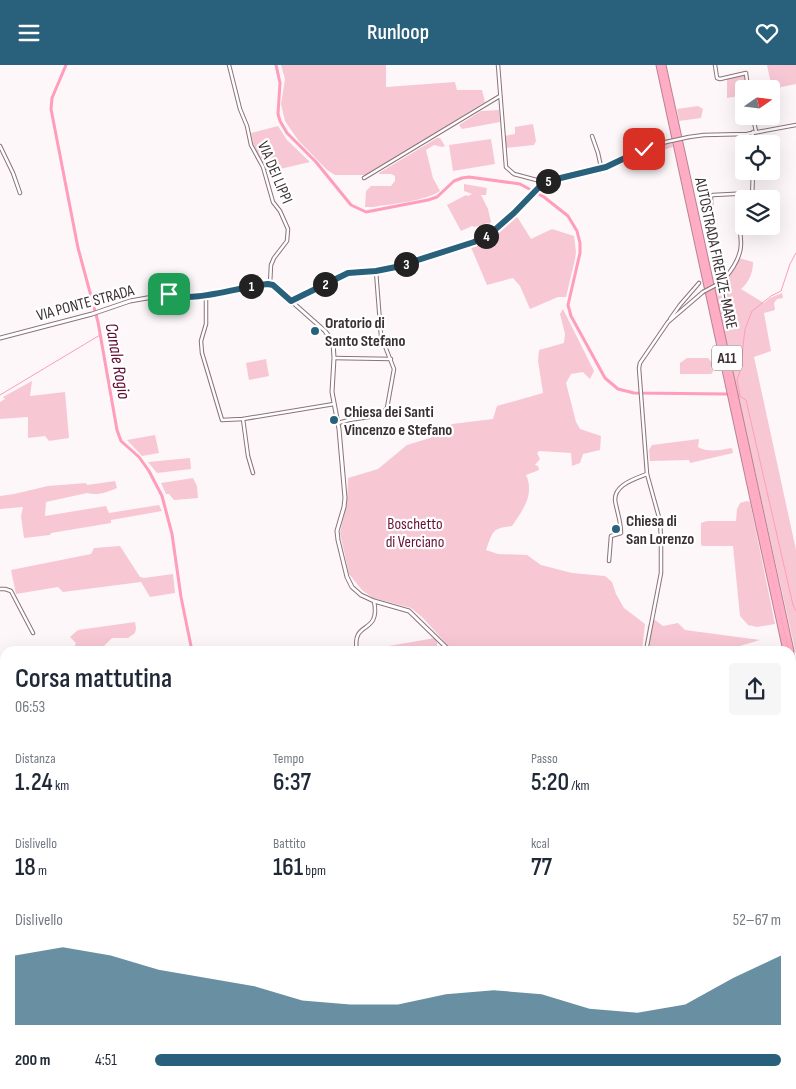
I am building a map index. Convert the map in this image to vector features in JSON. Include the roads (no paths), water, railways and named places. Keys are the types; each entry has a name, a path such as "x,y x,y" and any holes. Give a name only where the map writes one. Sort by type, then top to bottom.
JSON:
{"highway":[{"name":"AUTOSTRADA FIRENZE-MARE","path":"658,65 785,646"},
{"name":"AUTOSTRADA FIRENZE-MARE","path":"663,65 789,646"}],"street":[{"name":"VIA DEI LIPPI","path":"229,65 251,145 265,174 273,202 280,211 288,229 287,241 271,265 270,284"},
{"path":"498,65 506,167 514,174 544,182"},
{"path":"715,65 716,76 720,79 746,73 747,80"},
{"path":"364,178 500,96"},
{"path":"753,135 754,125"},
{"path":"291,301 348,273 376,271 415,261 482,239 514,213 544,182 626,159 666,142 689,137 754,132 796,125"},
{"path":"592,136 601,167"},
{"path":"0,146 20,193"},
{"path":"711,213 711,196 735,194"},
{"path":"668,322 703,292 726,277 740,251 740,235"},
{"path":"338,423 381,415 386,411 394,369 381,336 376,271"},
{"path":"647,646 661,573 660,521 647,474 640,363 680,305 699,283"},
{"path":"334,404 243,419 222,420 202,353 201,341 206,324 206,295 270,284 328,334 333,342 332,380 345,498 337,531 340,555 347,577 352,587 361,595 374,601 409,611 445,646"},
{"name":"VIA PONTE STRADA","path":"0,338 92,314 130,301 169,294 179,297 206,295"},
{"path":"334,358 391,359"},
{"path":"243,419 248,456 253,473"},
{"path":"609,561 611,536 621,533 621,526 614,503 618,492 627,481 647,474"},
{"path":"0,589 12,591 33,633"},
{"path":"356,646 358,633 374,621 376,615 374,601"}],"waterway":[{"name":"Canale Rogio","path":"66,65 52,98 51,109 78,248 98,322 117,430 121,441 139,457 149,471 162,496 172,534 181,597 191,646"},
{"path":"276,65 280,83 278,114 280,121 287,133 316,162 351,205 366,212 428,200 437,197 454,181 469,177 520,184 544,197 568,216 577,231 580,253 568,305 571,316 605,378 618,389 634,393 727,394"},
{"path":"740,395 737,380 740,371 745,329 752,311 771,296 781,291 790,264 796,253"},
{"path":"0,395 100,335"},
{"path":"738,395 746,400 793,605 796,611"}],"place":[{"name":"Oratorio di Santo Stefano","path":"315,331"},
{"name":"Chiesa dei Santi Vincenzo e Stefano","path":"334,420"},
{"name":"Chiesa di San Lorenzo","path":"616,529"}],"park label":[{"name":"Boschetto di Verciano","path":"415,532"}]}
